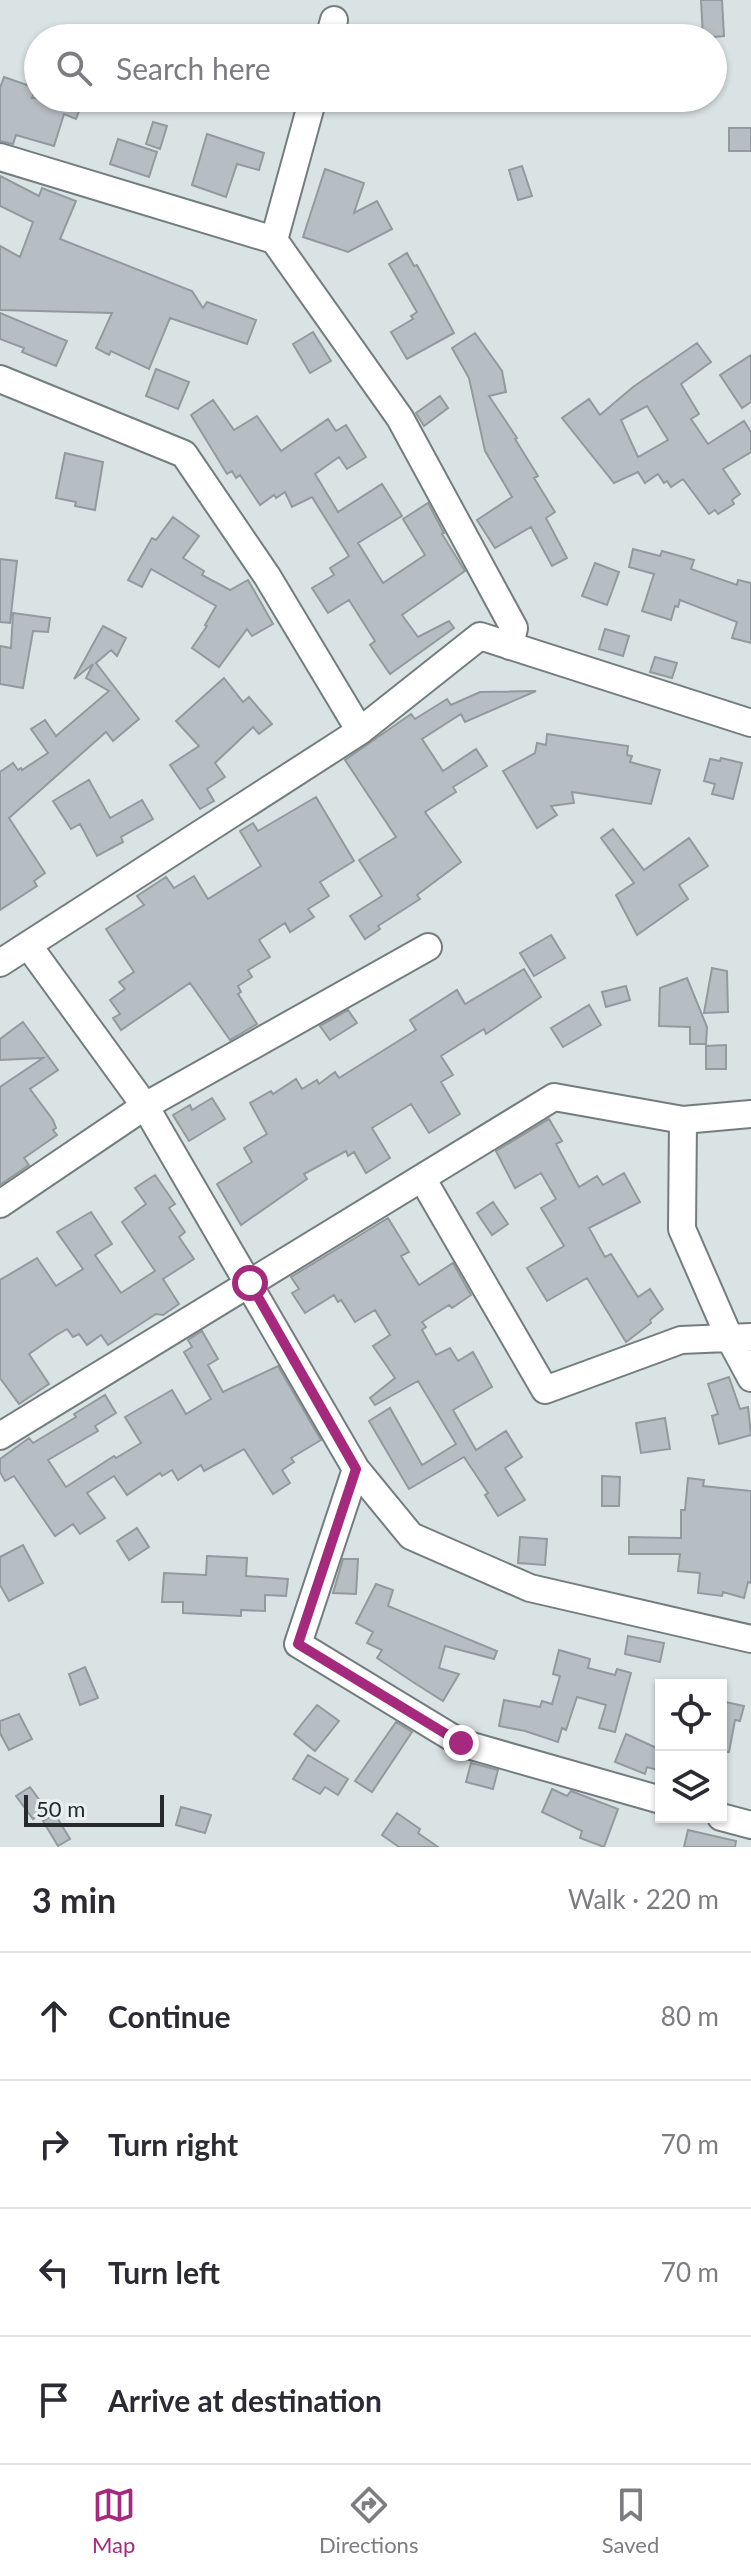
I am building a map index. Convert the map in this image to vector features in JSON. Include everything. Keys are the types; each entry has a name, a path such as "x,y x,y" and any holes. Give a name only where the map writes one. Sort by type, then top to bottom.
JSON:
{"street":[{"path":"274,240 309,112"},
{"path":"0,157 274,240 400,418 514,628 510,646"},
{"path":"0,379 184,454 267,576 360,731"},
{"path":"0,963 360,731 480,636 751,723"},
{"path":"28,945 145,1106 356,1469 411,1536 530,1588 751,1639"},
{"path":"0,1204 145,1106 428,947"},
{"path":"0,1436 554,1097 683,1120 751,1114"},
{"path":"683,1120 682,1229 740,1338 751,1378"},
{"path":"422,1178 545,1390 681,1340 740,1338"},
{"path":"356,1469 298,1644 461,1743 655,1798"},
{"path":"727,1819 751,1825"}],"building":[{"path":"701,0 722,0 723,24 702,24"},
{"path":"4,77 24,84 24,112 79,112 76,119 64,114 54,146 16,135 13,144 0,141 0,88"},
{"path":"153,122 167,126 160,149 146,144"},
{"path":"729,128 751,128 751,151 729,151"},
{"path":"207,134 264,153 259,170 237,164 226,197 192,185"},
{"path":"118,139 157,152 149,177 110,164"},
{"path":"522,166 532,196 518,200 509,170"},
{"path":"325,169 364,183 354,213 377,201 392,229 348,252 303,237"},
{"path":"0,176 39,196 42,188 76,201 60,239 192,291 203,308 207,302 256,320 247,344 170,318 149,369 111,351 109,355 96,348 112,313 0,310 0,246 20,257 33,222 0,206"},
{"path":"407,253 414,266 417,265 454,333 407,359 391,332 413,319 411,316 417,312 389,264"},
{"path":"0,313 67,341 56,366 0,339"},
{"path":"313,332 331,361 310,373 293,344"},
{"path":"475,333 502,371 506,392 489,396 517,438 538,476 534,478 555,512 546,518 567,558 552,566 531,527 495,548 477,520 512,497 485,451 469,378 452,348"},
{"path":"697,343 711,362 681,384 699,414 691,419 708,444 744,421 751,432 751,452 723,469 740,494 732,500 734,504 718,514 715,510 709,514 683,479 671,487 658,474 645,483 638,472 614,483 562,418 589,399 600,415 633,387","holes":["647,406 668,440 638,457 621,420"]},
{"path":"751,355 751,402 742,408 720,375"},
{"path":"156,369 189,382 178,409 146,396"},
{"path":"440,396 448,408 424,426 416,413"},
{"path":"213,400 234,430 257,416 281,451 328,419 336,431 346,425 366,457 347,469 339,457 315,474 338,512 382,484 402,516 358,543 383,583 425,555 403,519 428,503 442,534 465,571 402,615 418,637 449,621 454,628 390,674 370,645 375,641 349,600 328,613 312,588 334,575 330,568 349,556 312,497 292,507 285,492 276,498 274,495 260,505 240,475 236,478 232,471 227,474 191,415"},
{"path":"65,453 103,462 95,510 56,498"},
{"path":"173,517 199,536 183,558 204,571 202,575 230,590 248,580 273,624 252,636 247,629 219,667 192,648 216,606 151,569 142,587 128,580 152,538 156,540"},
{"path":"633,549 660,556 662,551 694,560 691,569 737,585 738,580 751,583 751,643 732,638 737,622 680,600 671,620 642,611 654,574 629,567"},
{"path":"0,559 17,561 10,623 0,622"},
{"path":"595,563 619,572 607,605 582,596"},
{"path":"13,613 50,618 48,632 33,631 23,688 0,684 0,646 11,648"},
{"path":"103,626 126,638 117,656 111,650 96,663 139,719 113,741 106,732 9,818 45,873 34,881 37,886 0,910 0,772 13,763 18,770 22,770 48,753 31,729 45,720 56,736 109,691 86,678 93,664 74,679"},
{"path":"605,629 629,636 623,656 599,649"},
{"path":"655,657 677,663 672,678 650,672"},
{"path":"224,678 243,702 249,697 272,724 259,734 253,727 215,763 225,777 207,789 214,801 200,809 170,765 199,746 176,721"},
{"path":"536,691 465,722 461,714 422,739 443,771 476,749 487,766 453,787 456,792 425,812 461,862 417,895 420,899 378,926 380,929 365,939 350,916 382,896 359,860 396,837 345,760 411,714 415,719 447,699 451,705 480,692"},
{"path":"547,734 628,746 627,755 632,756 630,762 660,770 651,804 572,792 574,803 551,806 557,815 537,828 503,771 535,753 537,743 546,745"},
{"path":"721,758 742,763 733,799 712,794 715,784 704,781 710,759 720,761"},
{"path":"89,780 110,818 142,800 153,819 121,837 123,842 97,856 80,824 71,829 53,801"},
{"path":"316,797 354,861 320,882 329,896 308,909 314,917 290,932 285,923 259,940 270,957 248,970 252,977 238,986 241,992 238,994 257,1024 230,1040 190,983 121,1030 113,1018 120,1014 110,1000 125,989 119,982 134,972 106,929 144,905 137,896 166,877 174,888 194,876 208,899 261,866 240,831 253,823 258,831"},
{"path":"613,829 644,870 689,838 708,866 679,885 688,899 637,935 616,895 634,883 601,838"},
{"path":"551,935 565,958 534,976 520,953"},
{"path":"712,968 727,971 728,1012 704,1013"},
{"path":"524,969 541,997 486,1034 484,1029 441,1056 453,1075 441,1082 460,1114 429,1133 411,1104 372,1128 390,1158 366,1173 354,1152 348,1156 346,1151 304,1174 307,1179 241,1225 217,1184 252,1162 244,1148 267,1134 250,1103 271,1091 273,1094 296,1079 302,1089 317,1080 319,1084 335,1072 339,1078 416,1030 410,1020 457,990 465,1004"},
{"path":"687,978 707,1027 706,1044 690,1044 690,1027 659,1026 660,988"},
{"path":"626,986 630,1000 606,1007 602,992"},
{"path":"589,1005 601,1025 563,1047 551,1028"},
{"path":"348,1010 357,1023 330,1040 320,1026"},
{"path":"23,1022 58,1070 30,1089 53,1120 56,1128 53,1130 57,1135 24,1158 29,1165 0,1185 0,1087 43,1058 0,1060 0,1039"},
{"path":"726,1045 726,1069 706,1069 706,1046"},
{"path":"212,1098 225,1119 189,1141 173,1115 190,1105 192,1110"},
{"path":"549,1119 562,1141 556,1144 579,1187 597,1176 603,1185 624,1173 640,1202 589,1228 605,1257 611,1254 638,1297 650,1289 663,1309 650,1320 651,1323 626,1342 587,1278 547,1301 527,1268 564,1246 541,1208 556,1199 541,1173 515,1188 496,1151"},
{"path":"155,1175 175,1204 169,1208 185,1232 179,1237 194,1259 163,1279 179,1304 163,1315 156,1314 108,1345 101,1335 87,1345 79,1334 73,1337 67,1329 55,1336 29,1354 49,1384 19,1404 0,1378 0,1280 37,1258 56,1286 83,1269 57,1232 91,1212 112,1244 95,1255 121,1293 155,1271 122,1222 146,1204 135,1188"},
{"path":"493,1202 508,1224 492,1235 477,1213"},
{"path":"388,1218 409,1252 401,1256 419,1285 453,1263 471,1295 422,1322 426,1327 422,1330 436,1355 450,1348 458,1361 473,1352 492,1387 453,1410 476,1450 506,1431 522,1457 505,1468 525,1500 498,1516 485,1495 488,1493 464,1457 409,1489 369,1421 390,1408 422,1465 456,1444 418,1381 375,1405 370,1398 395,1378 373,1346 390,1335 375,1310 355,1322 341,1300 338,1302 334,1295 305,1313 292,1293 299,1289 291,1277"},
{"path":"202,1331 218,1359 208,1365 223,1392 278,1366 321,1440 291,1458 294,1462 282,1470 290,1483 273,1494 244,1449 204,1471 201,1465 178,1480 172,1470 162,1476 160,1473 127,1495 114,1476 87,1493 105,1518 80,1534 73,1524 55,1536 14,1476 5,1481 0,1472 0,1459 29,1438 33,1443 76,1417 74,1414 105,1395 116,1413 95,1426 98,1431 48,1460 66,1487 114,1456 116,1458 141,1443 125,1417 172,1390 186,1414 211,1399 184,1352 192,1347 188,1340"},
{"path":"729,1377 740,1409 748,1407 751,1435 719,1444 712,1416 718,1414 708,1384"},
{"path":"665,1418 670,1449 641,1453 636,1423"},
{"path":"602,1476 620,1477 619,1506 602,1506"},
{"path":"688,1478 704,1480 703,1486 751,1491 751,1583 748,1582 744,1598 723,1592 722,1596 698,1593 700,1573 678,1571 680,1554 629,1554 629,1537 681,1538 681,1510 685,1510"},
{"path":"137,1528 149,1547 129,1560 117,1541"},
{"path":"520,1537 547,1539 545,1565 518,1563"},
{"path":"23,1545 43,1583 9,1601 0,1585 0,1557"},
{"path":"207,1556 247,1558 246,1576 288,1579 286,1596 265,1595 265,1611 241,1610 241,1616 183,1613 183,1602 162,1602 164,1573 206,1575"},
{"path":"343,1559 358,1559 356,1594 333,1593"},
{"path":"376,1584 393,1590 388,1606 497,1651 494,1659 445,1646 439,1668 459,1674 443,1701 416,1684 377,1658 382,1650 367,1643 373,1632 356,1623"},
{"path":"628,1636 664,1643 660,1662 625,1654"},
{"path":"559,1650 590,1659 588,1668 615,1675 617,1669 631,1673 615,1732 599,1728 606,1705 577,1697 566,1730 562,1728 558,1742 499,1726 504,1700 540,1707 542,1701 552,1704 560,1676 553,1674"},
{"path":"85,1667 98,1698 80,1705 69,1674"},
{"path":"727,1702 744,1706 740,1721 735,1720 729,1752"},
{"path":"317,1705 339,1721 315,1751 294,1734"},
{"path":"19,1714 32,1739 9,1750 0,1733 0,1721"},
{"path":"396,1722 412,1732 372,1792 355,1781"},
{"path":"626,1734 655,1747 655,1769 647,1767 645,1774 615,1762"},
{"path":"308,1755 348,1779 338,1795 325,1787 320,1794 293,1779"},
{"path":"471,1763 498,1770 493,1789 466,1782"},
{"path":"30,1787 46,1809 33,1819 16,1796"},
{"path":"552,1789 567,1796 571,1791 618,1809 604,1847 580,1838 582,1831 542,1812"},
{"path":"181,1807 211,1815 205,1833 176,1825"},
{"path":"397,1813 438,1847 399,1847 382,1835"},
{"path":"55,1814 70,1839 58,1846 43,1821"},
{"path":"688,1830 736,1841 735,1847 684,1847"}],"route":[{"path":"250,1283 356,1469 298,1644 461,1743"}]}
